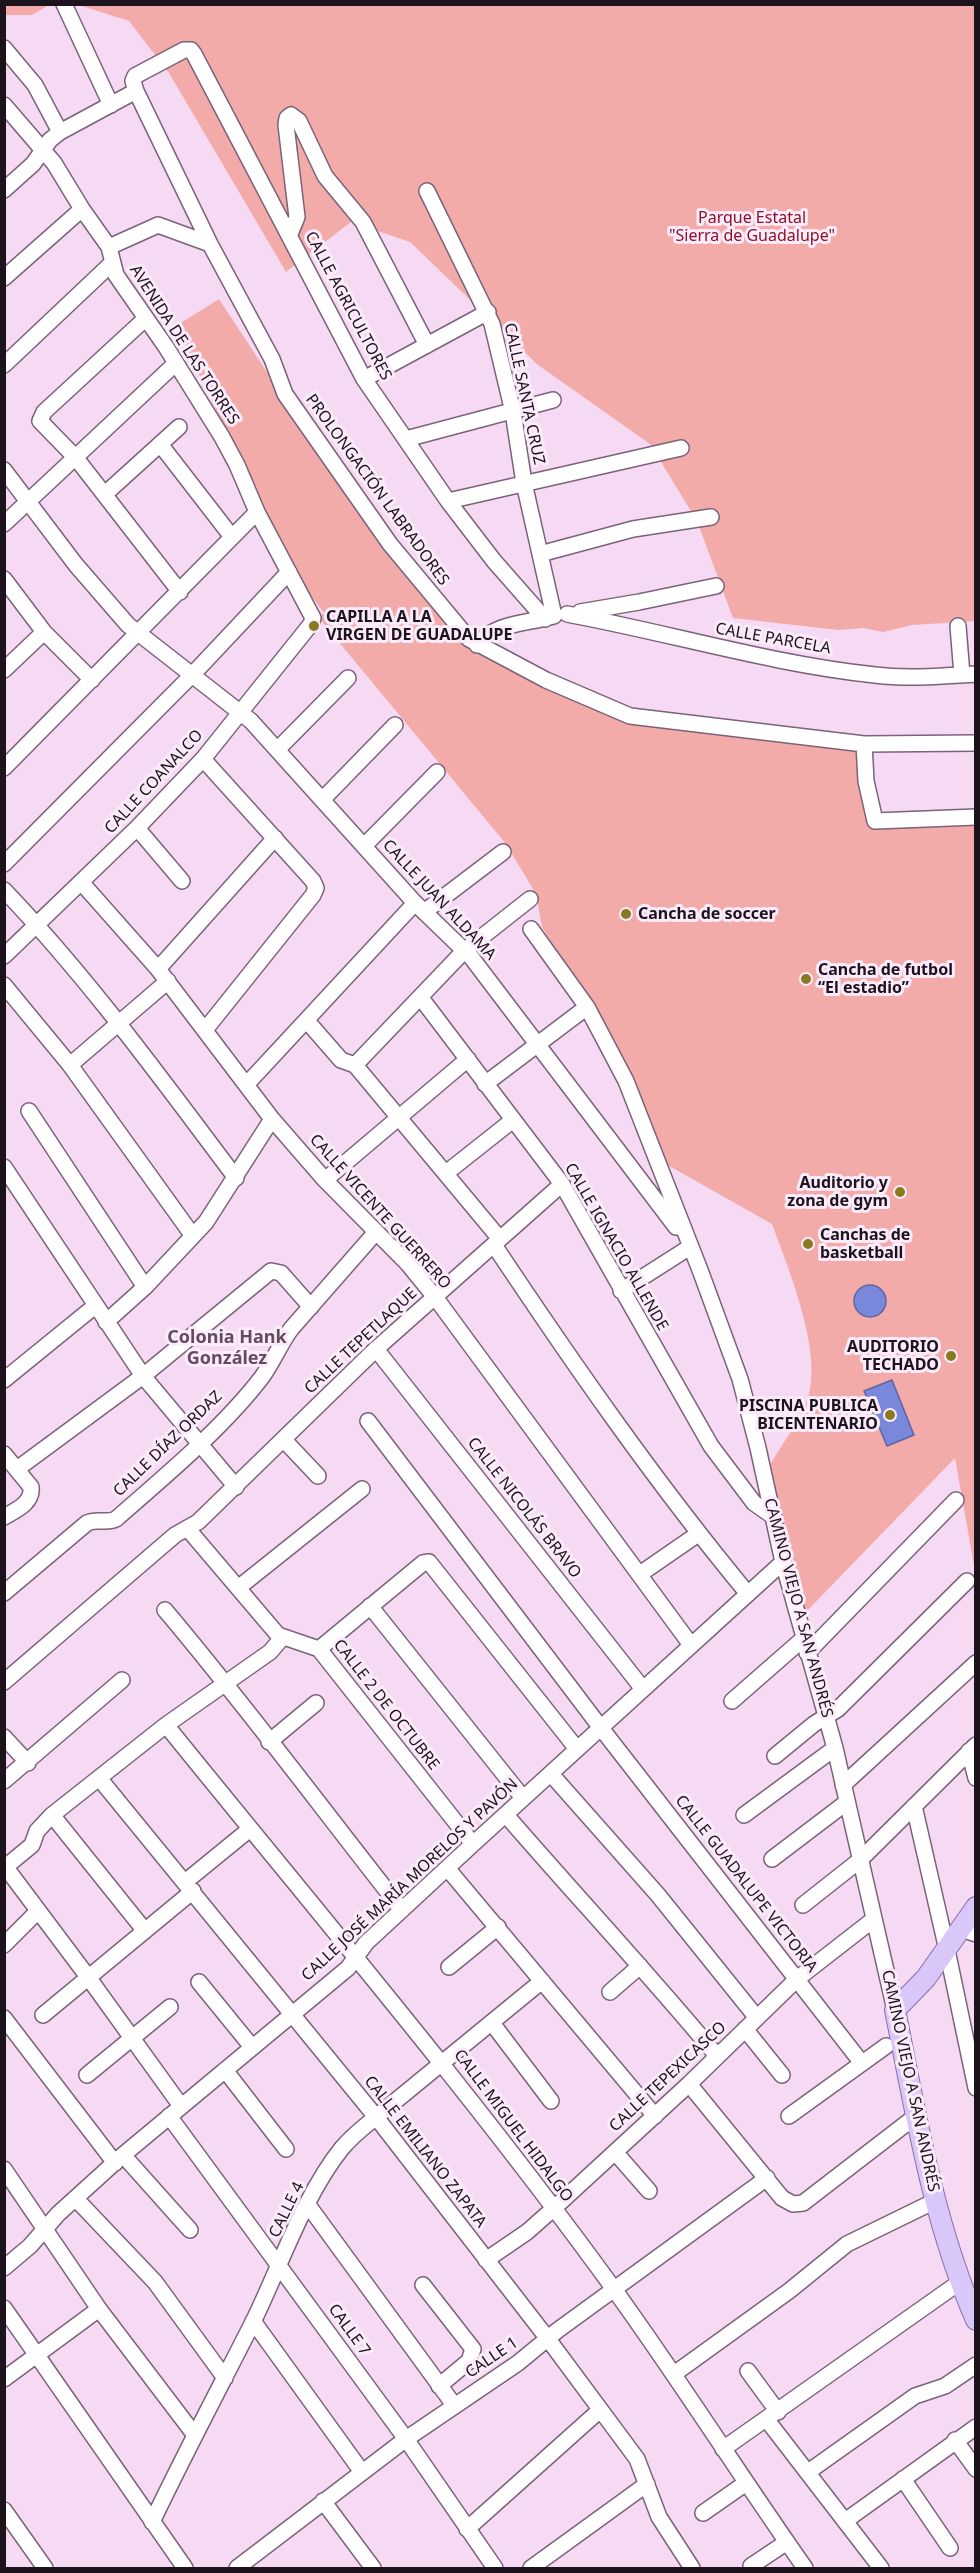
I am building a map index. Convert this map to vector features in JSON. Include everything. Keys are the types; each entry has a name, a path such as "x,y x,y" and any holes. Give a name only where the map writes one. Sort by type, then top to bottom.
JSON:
{"main road":[{"path":"895,2010 926,1978 947,1950 971,1935 975,1907"},
{"name":"CAMINO VIEJO A SAN ANDRÉS","path":"895,2010 935,2201 975,2320"}],"street":[{"path":"64,4 111,105"},
{"path":"4,48 35,86 60,132"},
{"name":"CALLE AGRICULTORES","path":"134,85 184,50 190,50 290,234 364,379 448,501 494,561 556,616"},
{"path":"4,190 33,164 43,149 60,132 111,105 134,85"},
{"name":"PROLONGACIÓN LABRADORES","path":"134,85 210,244 272,359 285,394 390,544 456,627 477,645 546,680 630,716 864,744 975,743"},
{"name":"AVENIDA DE LAS TORRES","path":"4,105 43,149 109,247 116,275 222,437 257,512 313,618"},
{"path":"290,234 297,217 286,125 287,118 291,115 299,121 325,176 363,222 427,345"},
{"name":"CALLE SANTA CRUZ","path":"428,191 488,312 513,412 524,483 556,616"},
{"path":"4,278 82,209"},
{"path":"109,247 158,225 210,244"},
{"path":"4,365 112,263"},
{"path":"364,379 488,312"},
{"path":"145,319 40,418 42,424 76,458 105,494 180,592"},
{"path":"4,524 175,364"},
{"path":"406,438 553,400"},
{"path":"105,494 179,428"},
{"path":"160,444 232,537"},
{"path":"448,501 681,448"},
{"name":"CALLE JUAN ALDAMA","path":"4,470 104,599 139,634 241,712 420,908 464,951 538,1044 690,1247"},
{"path":"4,768 139,634 257,512"},
{"path":"540,554 633,529 711,517"},
{"path":"4,864 193,674 289,572"},
{"path":"4,579 44,632 92,680"},
{"path":"477,645 488,634 500,627 716,586"},
{"name":"CALLE PARCELA","path":"556,616 649,630 715,648 876,675 968,675"},
{"name":"CALLE COANALCO","path":"4,956 137,828 203,759 311,624 313,618"},
{"path":"958,626 968,675"},
{"path":"4,670 44,632"},
{"path":"277,750 348,678"},
{"path":"322,800 395,726"},
{"path":"864,744 866,781 875,821 975,817"},
{"path":"203,759 313,881 316,888 313,895 205,1030"},
{"path":"364,846 437,772"},
{"path":"137,828 182,880"},
{"path":"70,1065 118,1023 163,975 275,838"},
{"path":"246,1085 420,908 503,852"},
{"name":"CALLE VICENTE GUERRERO","path":"81,882 163,975 272,1119 325,1180 408,1264 435,1297 691,1645"},
{"path":"4,890 38,925 118,1023 236,1178"},
{"path":"355,1065 464,951 530,899"},
{"name":"CAMINO VIEJO A SAN ANDRÉS","path":"531,929 587,1008 626,1081 740,1379 783,1562 835,1748 895,2010"},
{"path":"4,985 70,1065 193,1236"},
{"name":"CALLE IGNACIO ALLENDE","path":"421,998 562,1184 711,1446 754,1503 774,1516"},
{"path":"485,1084 587,1008"},
{"path":"307,1021 341,1060 355,1065 446,1173 497,1242 574,1366 698,1534 748,1594"},
{"path":"325,1180 468,1059"},
{"path":"29,1111 145,1287"},
{"path":"106,1322 145,1287 217,1208 272,1119"},
{"path":"446,1173 513,1120"},
{"path":"4,1167 143,1377 236,1487"},
{"name":"CALLE TEPETLAQUE","path":"4,1682 175,1535 187,1528 236,1487 376,1349 562,1184"},
{"name":"CALLE DÍAZ ORDAZ","path":"4,1593 87,1523 95,1520 109,1522 116,1519 198,1444 263,1375 279,1345 376,1232"},
{"path":"621,1291 690,1247"},
{"path":"17,1469 143,1377 271,1271 281,1273 311,1307"},
{"path":"4,1380 95,1306"},
{"name":"CALLE NICOLÁS BRAVO","path":"376,1349 643,1689"},
{"name":"CALLE GUADALUPE VICTORIA","path":"368,1421 600,1728 861,2062"},
{"path":"284,1440 318,1476"},
{"path":"4,1454 31,1487 32,1496 26,1503 4,1517"},
{"path":"237,1588 362,1489"},
{"path":"732,1701 805,1645 956,1500"},
{"path":"6,1870 9,1864 32,1845 37,1830 52,1815 166,1725 270,1652 282,1638 187,1528"},
{"path":"640,1574 698,1534"},
{"path":"320,1648 423,1563 429,1562 578,1749"},
{"name":"CALLE JOSÉ MARÍA MORELOS Y PAVÓN","path":"4,2268 30,2246 58,2214 119,2159 348,1968 366,1943 783,1562"},
{"path":"775,1756 838,1709 967,1581"},
{"path":"370,1606 523,1798"},
{"path":"165,1610 226,1682 269,1742 402,1910"},
{"name":"CALLE 2 DE OCTUBRE","path":"282,1638 320,1648 473,1844"},
{"path":"843,1785 975,1662"},
{"path":"4,1781 28,1763 122,1680"},
{"path":"269,1742 316,1703"},
{"name":"CALLE MIGUEL HIDALGO","path":"166,1725 443,2064 615,2290 805,2568"},
{"path":"4,1737 28,1763"},
{"path":"744,1815 835,1748"},
{"path":"972,1748 975,1779"},
{"path":"803,1905 860,1860 972,1748"},
{"path":"551,1774 658,1895 757,2018"},
{"name":"CALLE EMILIANO ZAPATA","path":"99,1778 376,2117 548,2339 637,2459 666,2531 692,2568"},
{"path":"772,1859 847,1802"},
{"path":"914,1806 970,2038 975,2088"},
{"path":"52,1815 145,1931"},
{"path":"506,1815 717,2056"},
{"path":"43,2014 145,1931 250,1829"},
{"path":"447,1868 654,2116"},
{"name":"CALLE 7","path":"6,1870 132,2038 175,2111 280,2265 406,2439 495,2568"},
{"path":"4,1945 37,1912"},
{"name":"CALLE TEPEXICASCO","path":"486,2260 527,2232 553,2209 689,2084 797,1978 874,1919"},
{"path":"449,1967 498,1927"},
{"path":"610,1992 640,1966"},
{"path":"199,1982 252,2047"},
{"name":"CALLE 4","path":"152,2522 194,2434 254,2320 308,2205 338,2154 376,2117 542,1982"},
{"path":"87,2075 171,2007"},
{"path":"4,2018 119,2159 190,2230"},
{"path":"492,2023 551,2101"},
{"path":"745,2029 782,2074"},
{"path":"789,2116 886,2046"},
{"path":"225,2070 286,2149"},
{"path":"689,2084 782,2198 793,2204 803,2202 916,2116"},
{"path":"615,2152 649,2192"},
{"path":"4,2169 99,2309 194,2434"},
{"name":"CALLE 1","path":"237,2568 256,2563 323,2501 454,2405 518,2363 767,2178"},
{"path":"76,2199 155,2282 225,2378"},
{"path":"674,2374 789,2291 847,2244 935,2201"},
{"path":"308,2205 454,2405"},
{"path":"423,2285 473,2349 470,2361 439,2386"},
{"path":"723,2449 967,2291"},
{"path":"4,2308 185,2568"},
{"path":"4,2379 99,2309"},
{"path":"254,2320 362,2472"},
{"path":"808,2472 915,2396 945,2386 975,2365"},
{"path":"748,2371 772,2416 808,2472 881,2568"},
{"path":"467,2529 600,2410"},
{"path":"845,2521 975,2427"},
{"path":"955,2440 975,2469"},
{"path":"903,2479 950,2548"},
{"path":"704,2513 746,2483"},
{"path":"531,2568 646,2484"},
{"path":"323,2501 373,2568"},
{"path":"4,2510 45,2568"},
{"path":"751,2566 787,2542"}],"green space":[{"path":"4,5 49,5 32,15 5,15"},
{"name":"Parque Estatal \"Sierra de Guadalupe\"","path":"79,5 975,5 975,621 912,625 883,632 864,628 838,630 733,618 697,521 650,444 538,365 410,242 351,222 286,272 169,73 129,21"},
{"path":"219,299 339,482 397,563 452,631 482,656 626,721 857,749 869,829 975,825 975,1571 955,1458 806,1612 769,1466 794,1427 806,1403 811,1384 811,1362 808,1338 795,1288 772,1224 664,1163 542,927 536,894 506,844 319,618 324,613 292,570 176,326"}],"water":[{"path":"870,1285 881,1290 886,1301 881,1312 870,1317 859,1312 854,1301 859,1290"},
{"name":"PISCINA PUBLICA BICENTENARIO","path":"892,1380 914,1435 887,1446 864,1391"}],"place":[{"name":"CAPILLA A LA VIRGEN DE GUADALUPE","path":"314,626"},
{"name":"Cancha de soccer","path":"626,914"},
{"name":"Cancha de futbol “El estadio”","path":"806,979"},
{"name":"Auditorio y zona de gym","path":"900,1192"},
{"name":"Canchas de basketball","path":"808,1244"},
{"name":"AUDITORIO TECHADO","path":"951,1356"},
{"name":"PISCINA PUBLICA BICENTENARIO","path":"890,1415"}],"district":[{"name":"Colonia Hank González","path":"227,1348"}]}
